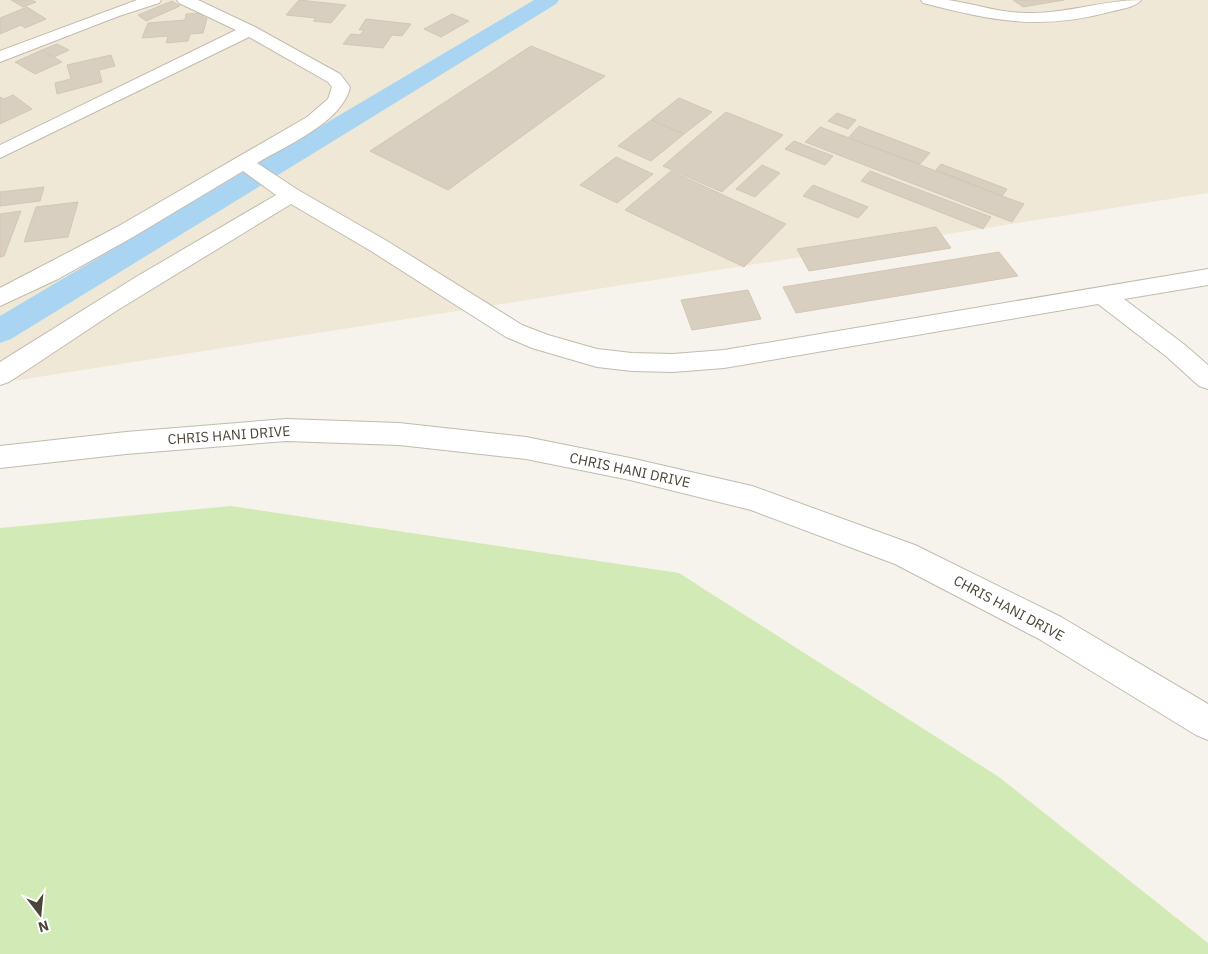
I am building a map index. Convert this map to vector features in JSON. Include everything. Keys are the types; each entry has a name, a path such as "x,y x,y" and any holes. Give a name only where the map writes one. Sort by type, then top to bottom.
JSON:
{"street":[{"path":"0,57 113,13 153,0"},
{"path":"0,298 125,232 254,170 332,107 340,95 342,87 334,78 249,30 185,0"},
{"path":"929,0 994,15 1035,18 1068,15 1119,5 1133,0"},
{"path":"0,152 249,30"},
{"path":"254,170 291,195 379,246 514,331 566,350 597,358 632,362 673,363 724,359 1208,277"},
{"path":"0,375 50,340 213,240 291,195"},
{"path":"1102,295 1176,351 1208,379"},
{"name":"CHRIS HANI DRIVE","path":"0,457 126,443 286,430 399,434 526,448 630,469 752,498 905,554 1050,628 1208,723"}],"shaded area":[{"path":"0,0 1208,0 1208,193 0,383"}],"green space":[{"path":"231,506 679,573 999,777 1208,943 1208,954 0,954 0,528"}],"building":[{"path":"11,0 32,0 36,2 23,7"},
{"path":"299,0 346,5 331,23 313,21 316,18 286,15"},
{"path":"1013,0 1064,0 1023,7"},
{"path":"172,1 180,6 146,21 138,15"},
{"path":"27,7 46,19 25,28 21,25 0,34 0,18"},
{"path":"204,13 203,18 207,18 203,33 190,34 188,41 166,43 168,36 142,38 148,23 185,20 186,14"},
{"path":"452,14 469,21 441,37 424,29"},
{"path":"366,19 411,24 402,36 392,35 383,48 343,44 351,34 360,35 364,30 359,30"},
{"path":"57,44 69,50 54,57 42,50"},
{"path":"531,46 605,76 448,190 370,151"},
{"path":"42,50 62,62 35,74 15,62"},
{"path":"111,55 115,66 99,70 102,82 57,94 55,83 71,79 67,65"},
{"path":"13,95 32,109 0,124 0,97 4,99"},
{"path":"679,98 712,112 684,134 651,120"},
{"path":"726,112 783,135 722,192 663,166"},
{"path":"837,113 856,120 848,129 828,121"},
{"path":"651,120 684,134 651,161 618,146"},
{"path":"859,126 930,153 920,164 848,138"},
{"path":"820,127 1024,204 1012,222 805,142"},
{"path":"794,141 833,156 825,165 785,149"},
{"path":"616,157 653,174 617,203 580,185"},
{"path":"941,164 1007,189 1002,196 936,170"},
{"path":"762,165 780,173 755,197 736,189"},
{"path":"671,171 786,224 744,267 625,210"},
{"path":"870,171 991,217 983,229 861,181"},
{"path":"813,185 868,207 858,218 803,196"},
{"path":"44,187 40,201 0,206 0,192"},
{"path":"78,202 68,237 24,242 36,207"},
{"path":"21,211 4,256 0,257 0,214"},
{"path":"936,227 951,248 809,271 797,249"},
{"path":"999,252 1018,276 796,313 783,287"},
{"path":"748,290 761,319 692,330 681,300"}],"waterway":[{"path":"0,331 549,0"}]}
